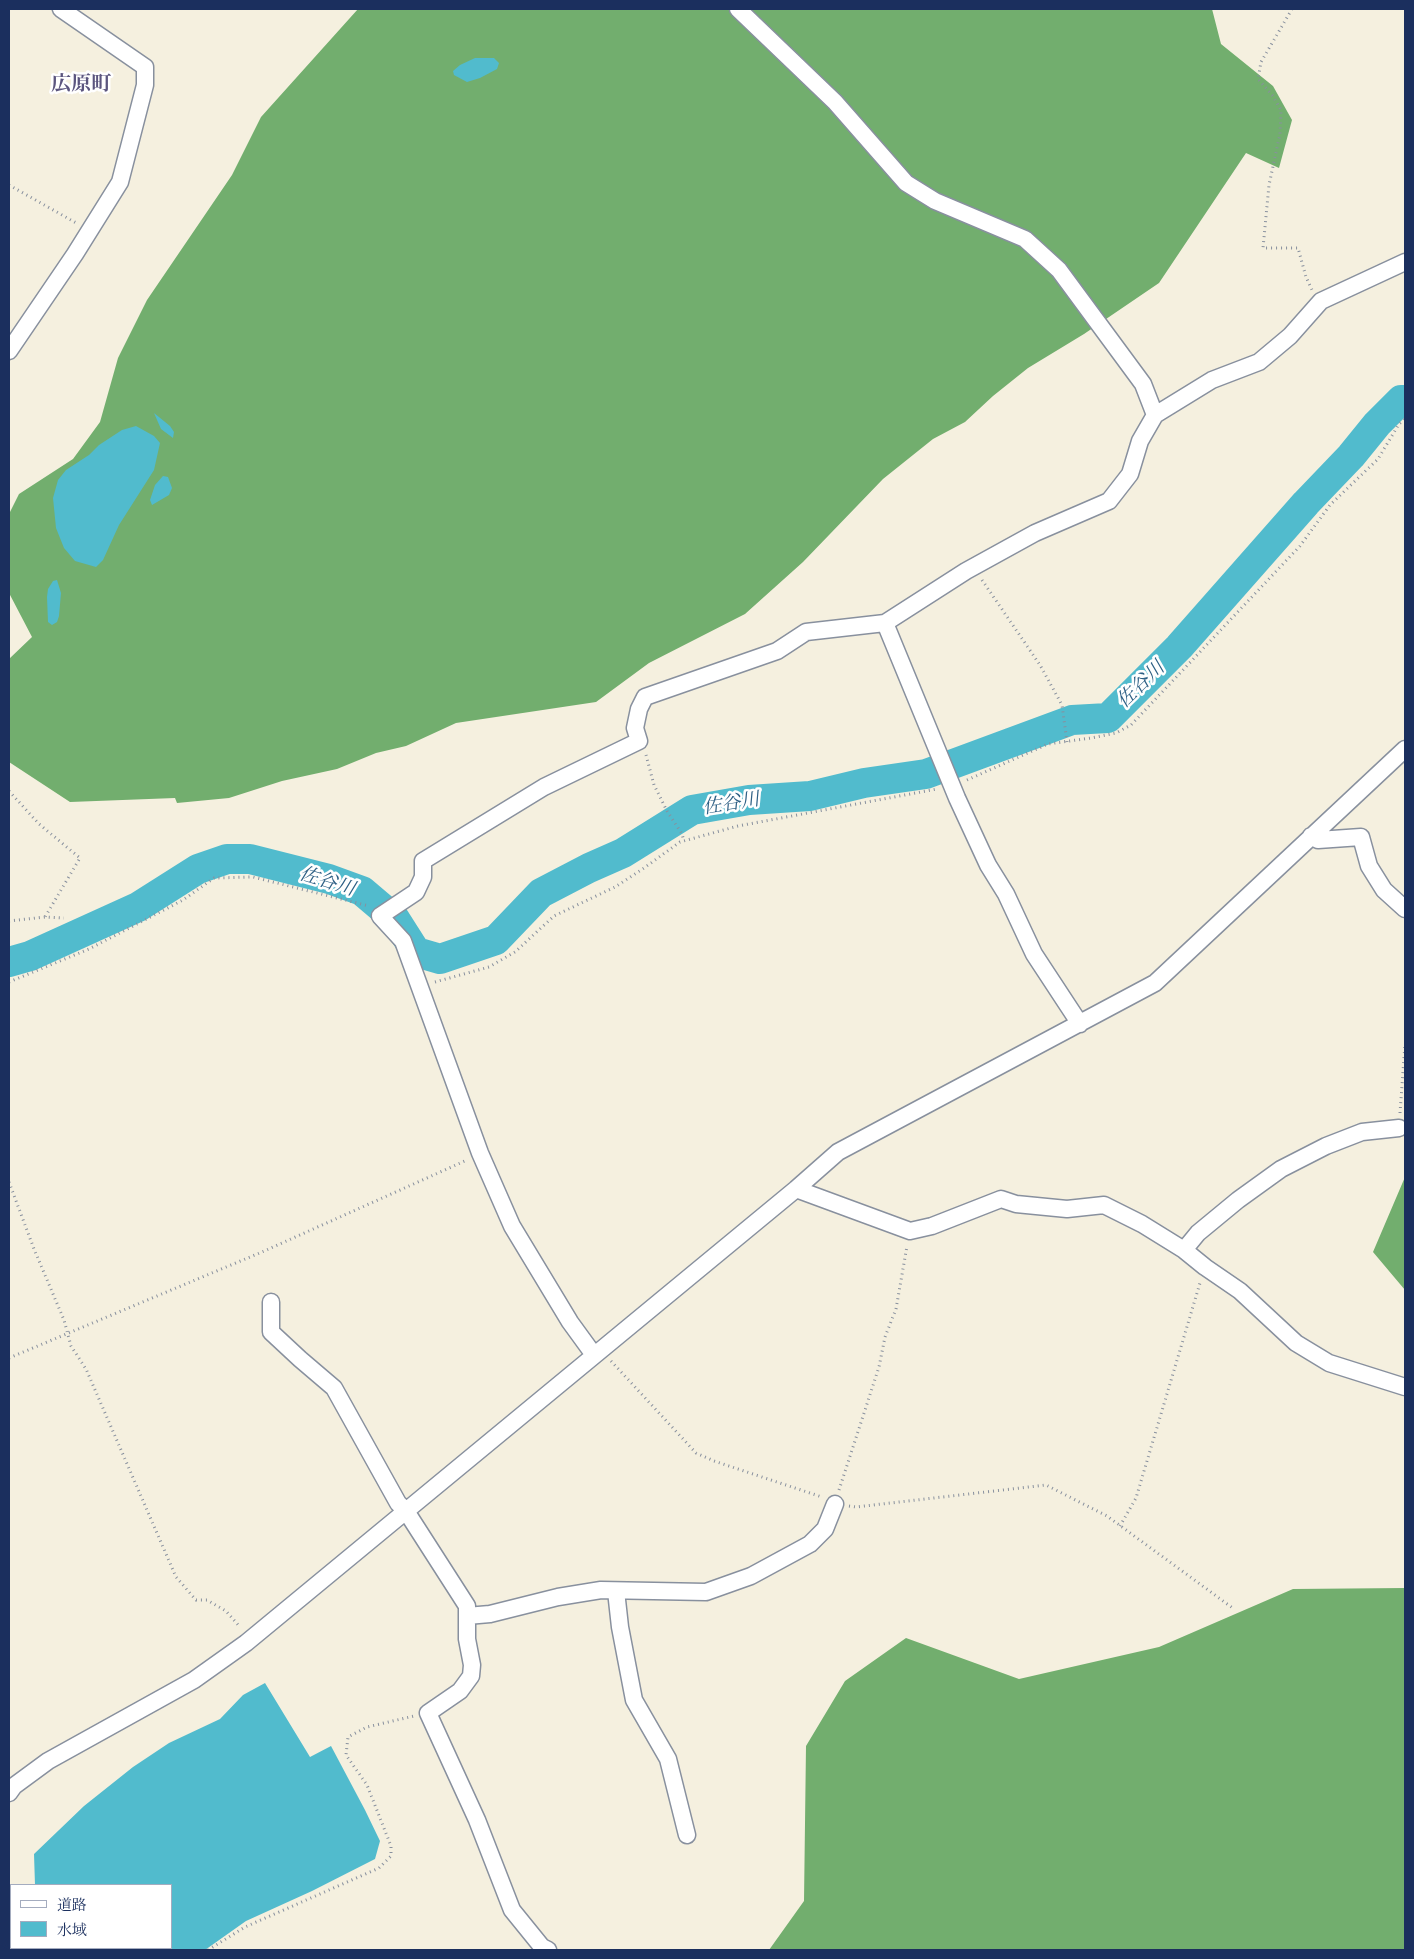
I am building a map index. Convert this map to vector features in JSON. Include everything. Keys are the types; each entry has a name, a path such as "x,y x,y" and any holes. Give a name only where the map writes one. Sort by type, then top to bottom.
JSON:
{"street":[{"path":"9,351 120,182 145,85 145,67 81,14 62,9"},
{"path":"738,9 835,102 906,184 935,201 1025,239 1059,270 1143,384 1155,415"},
{"path":"597,1352 570,1322 512,1226 480,1153 402,941 380,916 416,892 423,877 423,861 544,787 639,740 635,728 638,708 645,697 777,651 806,632 885,623 966,571 1035,533 1108,501 1130,474 1140,441 1155,415 1212,380 1259,362 1290,336 1321,301 1405,262"},
{"path":"885,623 957,798 988,865 1006,894 1034,954 1080,1024"},
{"path":"9,1793 14,1786 48,1761 194,1680 250,1640 796,1189 838,1152 1155,983 1405,749"},
{"path":"1311,836 1318,840 1361,837 1369,866 1384,890 1405,910"},
{"path":"1184,1250 1198,1234 1238,1200 1281,1169 1326,1146 1362,1132 1399,1128"},
{"path":"796,1189 910,1231 932,1226 1001,1199 1016,1204 1067,1209 1104,1205 1142,1224 1184,1250 1240,1291 1296,1343 1329,1363 1405,1387"},
{"path":"271,1302 271,1332 334,1388 398,1503 406,1511 467,1606 467,1639 472,1665 471,1676 460,1691 428,1713 477,1820 512,1910 542,1947 548,1950"},
{"path":"467,1616 490,1614 558,1597 601,1590 706,1592 751,1576 810,1544 825,1529 835,1504"},
{"path":"616,1591 620,1627 634,1700 668,1759 687,1835"}],"path":[{"path":"1292,9 1261,62 1258,78 1273,96 1281,110 1280,134 1269,185 1263,248 1298,248 1306,277 1315,298 1321,301"},
{"path":"9,184 89,230"},
{"path":"966,571 984,581 1040,664 1062,706 1067,742"},
{"path":"639,740 649,761 654,785 667,811 682,834 684,841"},
{"path":"9,791 39,824 80,858 45,917"},
{"path":"9,982 89,949 183,900 214,878 253,877 371,907 380,916"},
{"path":"9,921 45,917 64,918"},
{"path":"1399,1128 1405,1044"},
{"path":"9,1358 262,1252 456,1166 480,1153"},
{"path":"9,1182 68,1332 71,1346 86,1369 176,1577 196,1600 207,1600 226,1611 250,1640"},
{"path":"835,1504 879,1368 885,1337 896,1309 910,1231"},
{"path":"1120,1526 1136,1498 1205,1267"},
{"path":"597,1352 696,1453 714,1462 822,1496 835,1504 856,1507 1046,1485 1107,1516 1234,1609"},
{"path":"208,1950 245,1927 379,1868 391,1856 391,1846 367,1785 346,1755 348,1738 367,1727 428,1713"}],"green space":[{"path":"358,9 1212,9 1221,44 1273,86 1292,120 1279,168 1246,153 1159,283 1084,334 1028,368 993,396 965,422 933,439 883,479 803,562 745,614 649,663 596,702 456,723 406,746 376,753 337,769 282,781 229,798 177,803 175,798 70,802 9,762 9,659 32,637 9,593 9,514 19,494 73,459 100,422 118,358 147,300 232,175 261,117"},
{"path":"1405,1177 1405,1290 1373,1252"},
{"path":"1405,1588 1405,1950 769,1950 804,1901 806,1746 845,1681 906,1638 1019,1679 1159,1647 1293,1589"}],"water":[{"path":"475,58 494,58 499,63 497,69 467,82 454,75 453,71 460,65"},
{"path":"154,413 170,426 174,432 173,438 161,429"},
{"path":"136,426 154,436 160,443 154,470 119,525 103,560 96,567 75,561 64,548 56,528 53,498 58,480 66,470 89,455 99,445 122,430"},
{"path":"163,476 168,477 172,488 169,495 152,505 150,500 155,485"},
{"path":"57,580 61,593 59,616 57,622 52,625 48,622 47,597 48,589 53,581"},
{"path":"265,1683 310,1757 331,1746 380,1841 375,1859 312,1891 246,1921 205,1950 28,1950 172,1949 172,1884 35,1884 34,1854 84,1806 133,1767 169,1743 220,1719 243,1695"}],"waterway":[{"name":"佐谷川","path":"9,962 30,956 138,907 198,869 227,859 250,859 329,879 362,891 395,919 416,952 440,959 496,940 541,893 623,853 692,810 749,800 810,796 864,783 926,774 1072,720 1108,718 1179,647 1306,503 1351,456 1377,424 1401,400 1405,400"}],"district":[{"name":"広原町","path":"81,85"}]}
